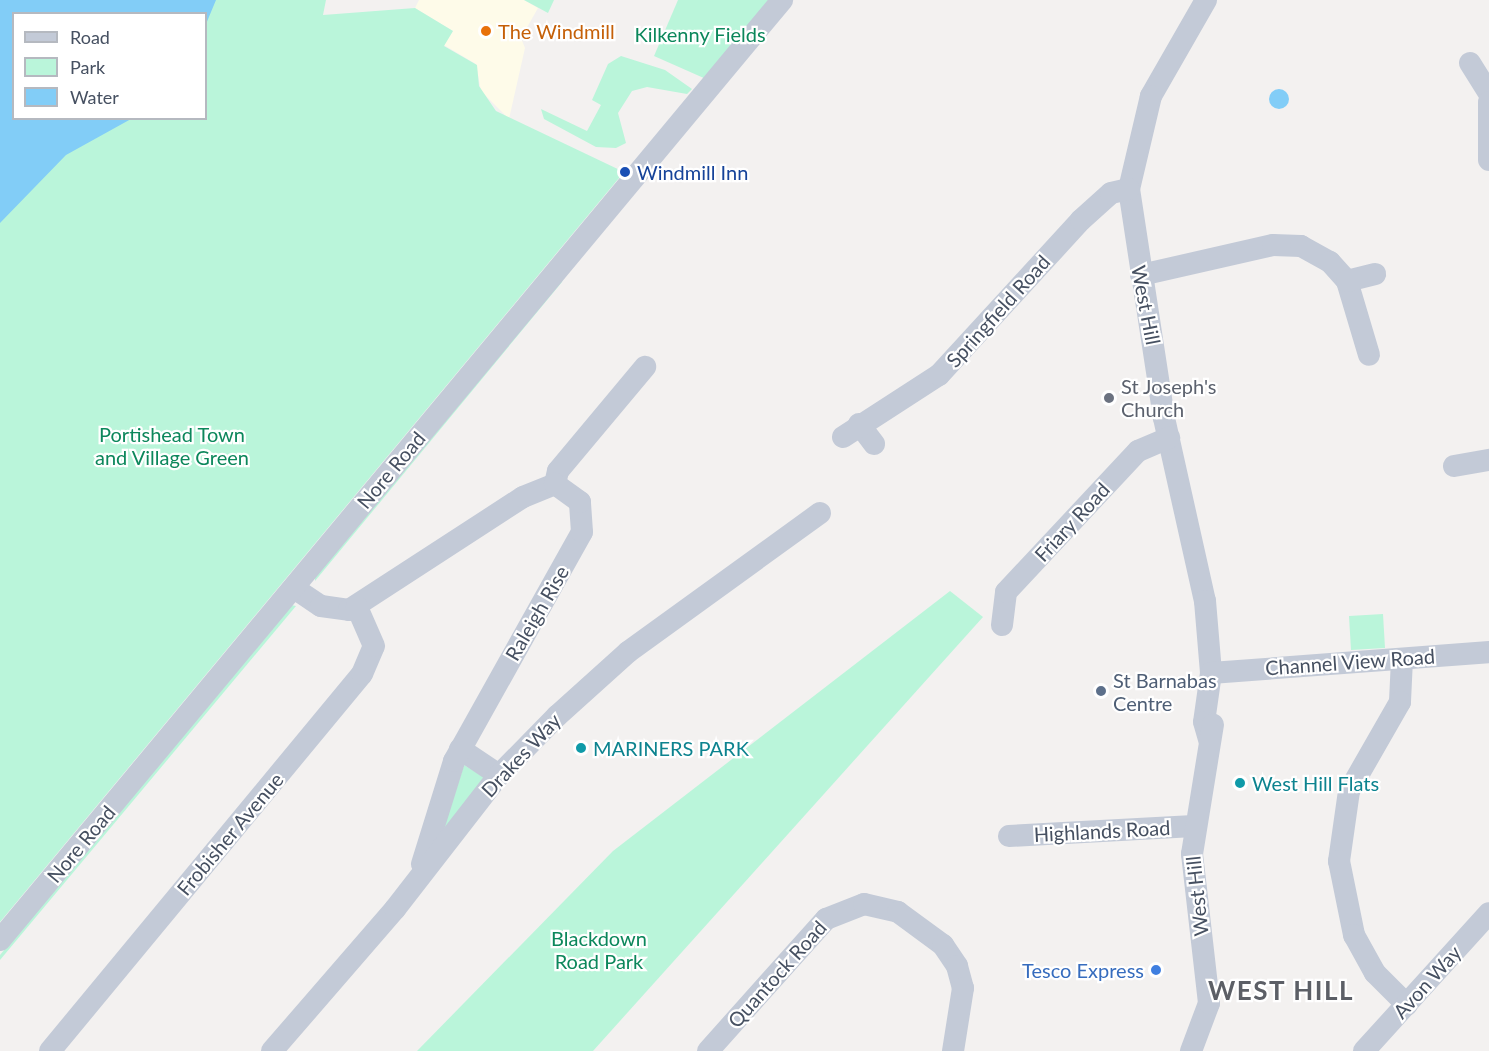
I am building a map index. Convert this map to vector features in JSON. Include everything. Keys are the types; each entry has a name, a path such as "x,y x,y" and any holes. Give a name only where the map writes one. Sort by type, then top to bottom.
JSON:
{"street":[{"name":"Nore Road","path":"0,940 782,0"},
{"name":"West Hill","path":"1191,1051 1209,1003 1192,870 1194,826 1214,721 1200,567 1169,438 1129,189 1150,96 1206,0"},
{"path":"1489,102 1489,160"},
{"name":"Springfield Road","path":"873,444 851,431 939,375 1095,206 1111,193 1129,189"},
{"path":"1141,275 1282,244 1324,258 1347,281 1369,355"},
{"path":"1347,281 1375,274"},
{"path":"294,588 330,610 357,607 523,497 555,484 558,471 645,367"},
{"name":"Friary Road","path":"1002,625 1006,592 1138,451 1169,438"},
{"path":"1454,466 1489,451"},
{"name":"Raleigh Rise","path":"414,885 460,748 581,537 582,506 555,484"},
{"name":"Drakes Way","path":"272,1051 414,885 499,775 609,668 820,513"},
{"name":"Frobisher Avenue","path":"50,1051 362,674 374,644 357,607"},
{"name":"Channel View Road","path":"1210,684 1402,659 1489,652"},
{"path":"1402,659 1400,702 1349,792 1339,861 1354,935 1375,973 1407,1005"},
{"path":"460,748 499,775"},
{"name":"Highlands Road","path":"1009,836 1194,826"},
{"name":"Quantock Road","path":"708,1051 826,919 845,907 872,904 898,912 944,945 959,968 963,990 953,1051"},
{"name":"Avon Way","path":"1364,1051 1489,913"}],"shaded area":[{"path":"419,0 524,0 538,8 521,38 525,48 509,119 481,91 476,64 444,45 453,31 415,8"}],"green space":[{"name":"Portishead Town and Village Green","path":"0,0 326,0 323,15 415,8 453,31 444,46 477,65 479,86 496,111 624,172 0,922"},
{"path":"524,0 554,0 548,13"},
{"name":"Kilkenny Fields","path":"678,0 772,0 706,79 654,56"},
{"path":"621,56 665,70 692,89 687,94 647,87 632,91 618,113 626,143 616,148 596,147 544,119 541,109 587,131 601,105 592,100 608,64"},
{"path":"563,278 562,282 315,581 315,574"},
{"name":"Blackdown Road Park","path":"950,591 983,617 593,1051 417,1051 613,851"},
{"path":"291,605 296,606 0,960 0,955"},
{"path":"1383,614 1385,648 1351,650 1349,616"},
{"path":"464,765 484,777 450,828 444,827"}],"water":[{"path":"0,0 216,0 207,22 207,12 12,12 12,120 129,120 66,155 0,223"},
{"path":"1279,89 1286,92 1289,99 1286,106 1279,109 1272,106 1269,99 1272,92"}],"place":[{"name":"The Windmill","path":"486,31"},
{"name":"Windmill Inn","path":"625,172"},
{"name":"St Joseph's Church","path":"1109,398"},
{"name":"St Barnabas Centre","path":"1101,691"},
{"name":"MARINERS PARK","path":"581,748"},
{"name":"West Hill Flats","path":"1240,783"},
{"name":"Tesco Express","path":"1156,970"}],"district":[{"name":"WEST HILL","path":"1281,991"}]}
